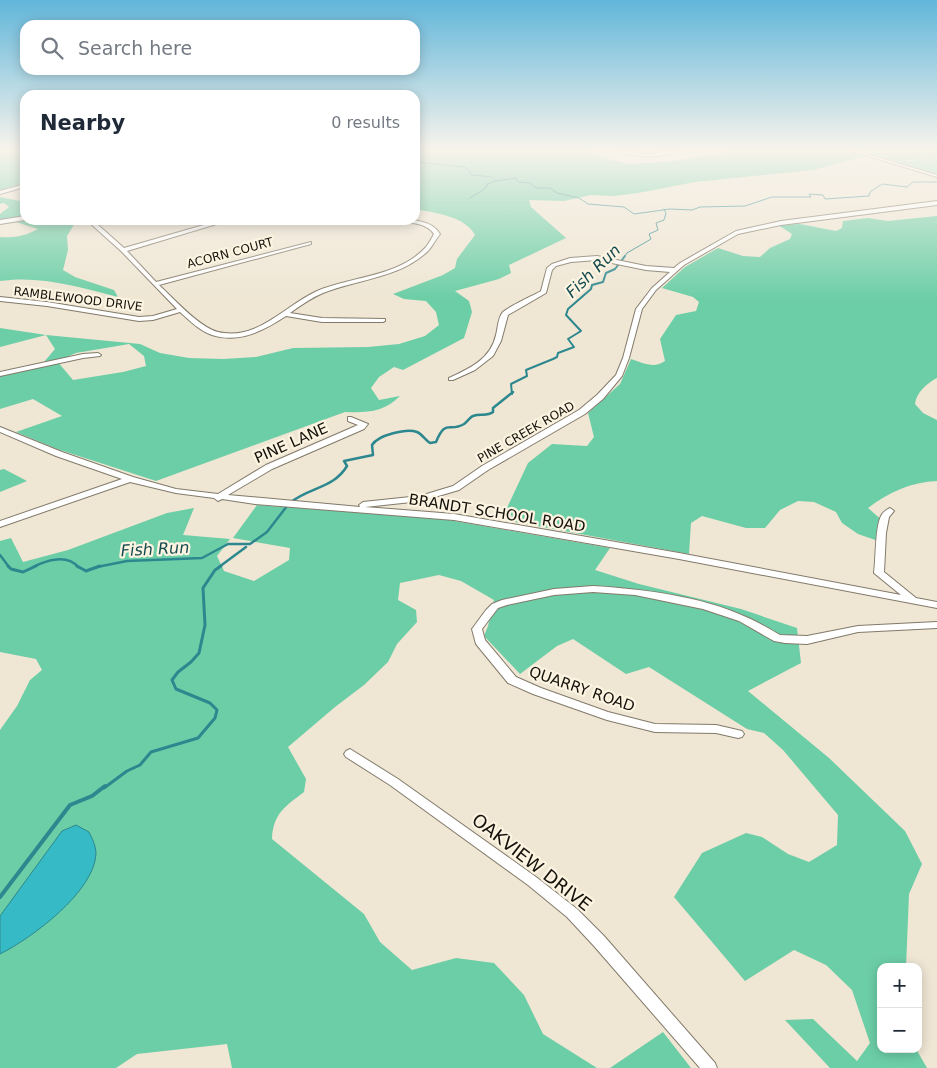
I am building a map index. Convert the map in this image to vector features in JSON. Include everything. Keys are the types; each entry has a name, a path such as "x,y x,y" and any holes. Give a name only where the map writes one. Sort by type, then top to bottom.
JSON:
{"street":[{"name":"PINE CREEK ROAD","path":"338,507 421,498 445,492 572,420 600,397 618,376 626,358 639,309 648,296 671,273 736,233 781,223 937,203"},
{"path":"0,222 20,219"},
{"path":"95,225 202,328 223,335 254,332 270,325 306,299 320,292 381,274 404,264 422,252 437,234 434,228 420,224"},
{"path":"123,250 202,225"},
{"name":"ACORN COURT","path":"156,284 309,243"},
{"path":"451,379 470,371 488,358 498,339 504,314 544,292 546,289 547,272 554,265 581,258 597,258 671,273"},
{"name":"RAMBLEWOOD DRIVE","path":"0,299 51,304 139,319 153,318 182,310"},
{"path":"287,314 322,320 383,320"},
{"path":"0,374 83,356 98,355"},
{"name":"PINE LANE","path":"218,498 240,482 262,470 361,427 364,424 351,418"},
{"name":"BRANDT SCHOOL ROAD","path":"0,429 51,451 130,479 176,491 218,498 454,517 914,599 937,605"},
{"path":"0,524 130,479"},
{"path":"890,511 885,517 883,527 879,573 914,599"},
{"name":"QUARRY ROAD","path":"738,734 716,729 655,728 607,716 537,691 512,680 507,671 488,652 478,636 477,629 495,606 505,602 554,592 593,589 635,592 705,606 742,619 785,640 807,640 858,629 937,625"},
{"name":"OAKVIEW DRIVE","path":"350,754 394,782 532,881 572,913 599,941 710,1068"}],"green space":[{"path":"0,200 20,201 20,223 0,221 0,214 9,207 4,203 0,204"},
{"path":"420,200 569,200 529,200 531,207 566,238 509,265 511,273 499,279 455,291 469,301 472,312 464,338 403,370 394,367 379,377 371,388 379,400 400,396 394,401 375,410 345,412 156,481 57,449 16,432 62,416 33,399 0,409 0,375 23,370 44,362 55,349 46,335 140,344 160,353 189,358 223,359 256,357 293,348 368,347 399,344 425,336 439,325 436,312 426,301 404,299 393,294 443,275 455,268 457,259 475,235 464,223 457,219 420,210","holes":["129,344 144,356 146,366 123,372 73,380 57,361 76,353"]},
{"path":"937,216 937,378 929,383 917,396 915,404 923,413 937,420 937,481 918,483 901,489 884,497 868,508 884,522 881,542 858,534 842,523 836,512 814,502 798,501 780,510 765,528 746,528 702,516 691,523 689,554 515,522 507,508 528,463 552,444 587,446 594,437 588,413 620,384 631,359 653,365 665,361 660,339 676,315 696,311 699,302 693,297 662,288 685,267 718,248 743,256 760,257 770,248 790,239 792,234 778,225 800,224 836,231 842,228 843,221 868,218 888,221"},
{"path":"25,225 74,225 67,236 68,250 63,270 75,277 114,290 118,297 44,281 0,281 0,237 20,236 38,229"},
{"path":"0,328 46,335 0,347"},
{"path":"4,469 27,481 0,492 0,470"},
{"path":"257,505 443,519 610,548 595,570 639,584 741,609 797,628 801,663 748,691 829,758 905,831 922,864 909,894 906,963 877,963 877,1053 918,1053 927,1068 830,1068 785,1020 813,1019 857,1061 870,1043 852,990 826,965 794,950 745,981 674,897 702,853 746,833 762,837 788,854 809,862 837,845 838,815 783,750 764,733 747,729 649,667 626,674 573,639 557,646 520,674 484,636 494,600 461,581 439,575 400,583 398,600 416,610 417,622 397,644 388,662 364,685 288,747 306,779 304,792 286,806 278,816 272,839 364,914 380,942 412,970 456,958 494,963 524,995 543,1034 597,1068 232,1068 227,1044 137,1054 116,1068 0,1068 0,730 17,706 30,680 42,670 36,659 0,652 0,541 11,538 23,562 68,550 167,513 194,508 183,535 230,539 217,556 224,571 254,581 289,560 290,548 233,538"},
{"path":"663,1032 691,1068 610,1068"}],"water":[{"path":"76,825 89,832 96,851 93,869 85,883 73,898 44,925 0,954 0,916 62,831"}],"waterway":[{"path":"582,200 588,204 624,207 634,214 664,210"},
{"path":"664,210 692,210 700,207 745,206 763,200"},
{"name":"Fish Run","path":"624,257 627,253 651,239 649,234 658,230 656,223 664,220 666,213 664,210"},
{"name":"Fish Run","path":"512,393 511,384 527,376 526,370 553,359 557,357 558,353 574,347 568,339 581,331 566,315 568,309 591,289 592,285 603,282 606,273 615,269 625,256"},
{"name":"Fish Run","path":"291,502 335,479 347,466 344,461 373,455 372,445 375,441 386,435 412,431 419,433 430,443 436,442 445,428 459,426 473,416 486,415 493,412 493,408 512,393"},
{"name":"Fish Run","path":"97,567 127,561 202,558 228,544 250,544 267,532 287,506"},
{"path":"219,567 246,547"},
{"name":"Fish Run","path":"0,555 9,567"},
{"name":"Fish Run","path":"33,567 50,560 63,559 78,567"},
{"name":"Fish Run","path":"9,567 23,572 36,566"},
{"name":"Fish Run","path":"77,566 86,571 97,567"},
{"path":"104,788 127,771 140,765 151,752 198,738 215,718 217,710 210,703 176,689 172,680 199,653 205,625 203,588 215,570 221,566"},
{"path":"0,897 70,805 92,796 105,786"}]}
